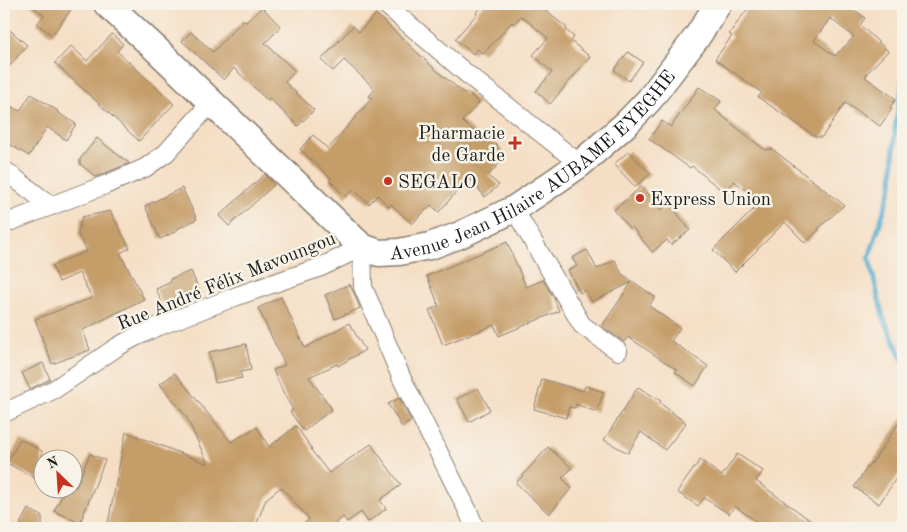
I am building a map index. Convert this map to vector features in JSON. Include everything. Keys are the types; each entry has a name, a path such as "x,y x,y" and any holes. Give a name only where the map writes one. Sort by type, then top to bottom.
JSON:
{"main road":[{"name":"Avenue Jean Hilaire AUBAME EYEGHE","path":"107,4 362,247 379,253 399,252 430,246 460,235 514,209 580,164 627,123 649,100 697,37 718,4"}],"street":[{"path":"385,4 467,74 580,164"},
{"path":"4,224 105,186 145,168 166,154 212,103"},
{"path":"4,170 51,206"},
{"path":"514,209 582,325 618,351"},
{"path":"362,247 363,287 402,379 476,528"},
{"name":"Rue André Félix Mavoungou","path":"4,413 55,389 117,347 154,328 237,296 321,267 362,247"}],"building":[{"path":"29,4 75,4 52,35 37,24 44,15"},
{"path":"484,4 537,4 567,28 566,30 574,37 571,41 590,57 550,104 536,91 552,72 533,55 548,38 521,16 514,24 512,22 483,54 477,49 473,54 455,39"},
{"path":"751,4 847,4 865,18 860,25 888,51 865,77 896,99 890,108 892,109 880,126 845,103 822,137 816,137 758,97 762,93 715,59 732,36 729,34","holes":["830,18 854,37 835,56 814,41"]},
{"path":"262,7 281,27 265,43 295,71 285,82 314,110 298,126 269,98 267,100 234,68 224,80 182,41 191,32 213,52 243,20 246,22"},
{"path":"376,14 436,70 479,103 462,121 485,142 490,137 506,156 488,176 499,185 485,197 469,177 439,212 431,205 412,224 391,204 389,207 378,195 369,204 353,189 346,197 329,180 331,178 300,149 313,135 328,149 372,98 369,96 375,89 344,60 333,71 321,60 353,26 359,32"},
{"path":"4,25 27,45 4,73"},
{"path":"112,34 123,44 117,51 174,104 139,141 55,63 71,46 87,61"},
{"path":"628,52 643,62 629,81 614,70"},
{"path":"699,87 721,101 715,110 766,151 767,149 772,149 844,205 805,243 785,222 735,272 713,250 761,202 734,181 725,193 692,166 690,168 649,139 662,121 671,127"},
{"path":"31,94 76,124 66,140 47,127 29,156 4,141 4,117 10,106 20,111"},
{"path":"97,138 129,163 96,177 80,164 80,159"},
{"path":"629,151 650,174 635,187 614,164"},
{"path":"265,174 274,185 229,226 219,216"},
{"path":"642,186 661,210 669,203 690,230 671,245 667,240 652,252 632,227 630,229 614,210"},
{"path":"182,188 197,219 160,239 145,206"},
{"path":"110,211 130,248 120,253 144,299 83,330 90,350 52,364 35,319 92,298 79,273 59,282 52,266 87,251 78,234 82,217"},
{"path":"507,242 526,287 543,280 559,311 499,336 494,325 443,345 429,310 439,306 427,276"},
{"path":"587,250 597,269 615,260 622,274 655,297 649,306 680,328 671,341 708,366 695,386 675,372 677,370 628,337 624,342 602,326 632,282 592,302 585,290 580,293 568,270 577,266 572,258"},
{"path":"191,271 200,293 164,307 156,289 171,282 170,279"},
{"path":"350,284 360,308 335,319 325,295"},
{"path":"281,297 305,348 349,323 365,350 338,366 337,364 309,377 332,409 304,431 290,412 293,410 273,370 285,365 258,308"},
{"path":"246,344 251,370 240,372 242,378 215,383 209,352"},
{"path":"43,363 50,379 30,389 22,373"},
{"path":"175,373 231,442 257,427 269,447 296,426 311,450 329,473 371,444 401,485 380,500 386,509 368,522 361,512 347,522 343,517 330,528 299,528 309,519 281,487 266,499 255,528 107,528 126,432 208,464 186,416 160,384"},
{"path":"542,379 583,391 585,386 604,392 596,412 576,404 575,408 569,407 566,418 534,409"},
{"path":"638,387 661,401 660,403 686,423 665,450 641,432 628,453 604,440"},
{"path":"478,388 490,410 469,422 457,399"},
{"path":"399,398 411,421 402,427 388,404"},
{"path":"903,417 903,468 879,504 854,487"},
{"path":"20,439 40,450 32,450 32,477 7,463"},
{"path":"548,447 572,468 562,478 572,488 549,514 516,483"},
{"path":"90,454 105,460 80,523 54,511 60,500 82,500 82,473"},
{"path":"737,454 763,471 756,481 821,528 765,528 735,506 729,514 704,498 698,506 677,492 700,460 722,476"},
{"path":"28,509 42,516 42,528 28,528 20,524"}],"waterway":[{"path":"903,82 895,128 892,185 869,258 883,317 903,360"}],"place":[{"name":"Pharmacie de Garde","path":"515,143"},
{"name":"SEGALO","path":"388,181"},
{"name":"Express Union","path":"640,198"}]}
